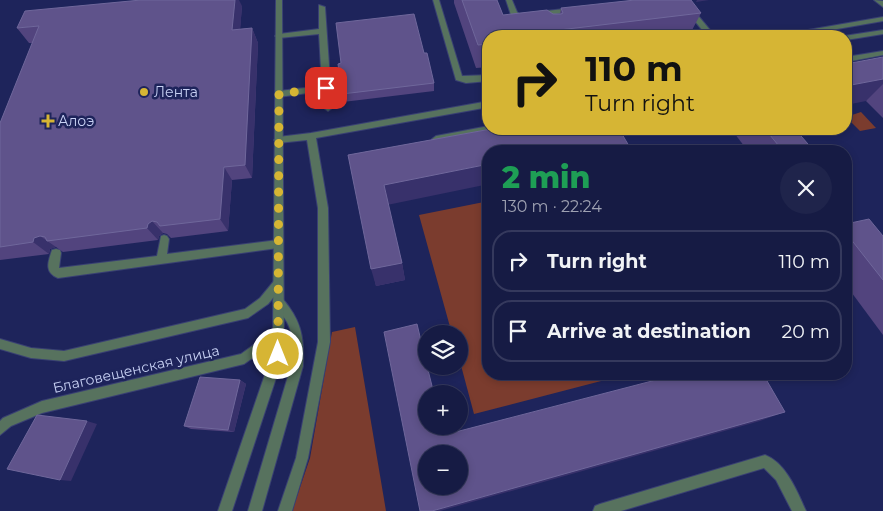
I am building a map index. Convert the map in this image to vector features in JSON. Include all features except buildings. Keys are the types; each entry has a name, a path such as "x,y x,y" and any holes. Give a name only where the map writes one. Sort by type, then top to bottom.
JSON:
{"street":[{"path":"225,511 278,354 279,0"},
{"path":"436,0 459,78 466,80 482,79"},
{"path":"509,0 514,13 518,16 543,18 585,9"},
{"path":"681,0 706,30"},
{"path":"877,0 883,5"},
{"path":"321,6 328,108"},
{"path":"818,30 883,18"},
{"path":"279,36 322,31"},
{"path":"852,37 882,32"},
{"path":"852,59 883,53"},
{"path":"279,94 326,88"},
{"path":"278,140 311,136 482,105"},
{"path":"428,141 482,130"},
{"path":"285,511 302,458 324,342 323,208 311,136"},
{"path":"161,259 164,239"},
{"path":"56,253 52,270 58,273 278,244"},
{"path":"0,344 24,353 41,356 64,356 248,313 264,301 278,284"},
{"path":"255,511 298,357 297,331 292,317 278,301"},
{"name":"Благовещенская улица","path":"0,430 7,422 42,407 244,359 278,334"},
{"path":"600,511 765,462 771,464 778,473 799,511"}],"shaded area":[{"path":"861,112 876,128 860,131 852,123 852,115"},
{"path":"482,202 482,380 605,380 474,414 468,385 466,385 464,375 468,375 468,325 450,325 419,215"},
{"path":"355,327 386,511 292,511 310,458 332,332"}],"place":[{"name":"Лента","path":"144,92"},
{"name":"Алоэ","path":"48,121"}],"route":[{"path":"278,354 279,94 326,88"}]}
